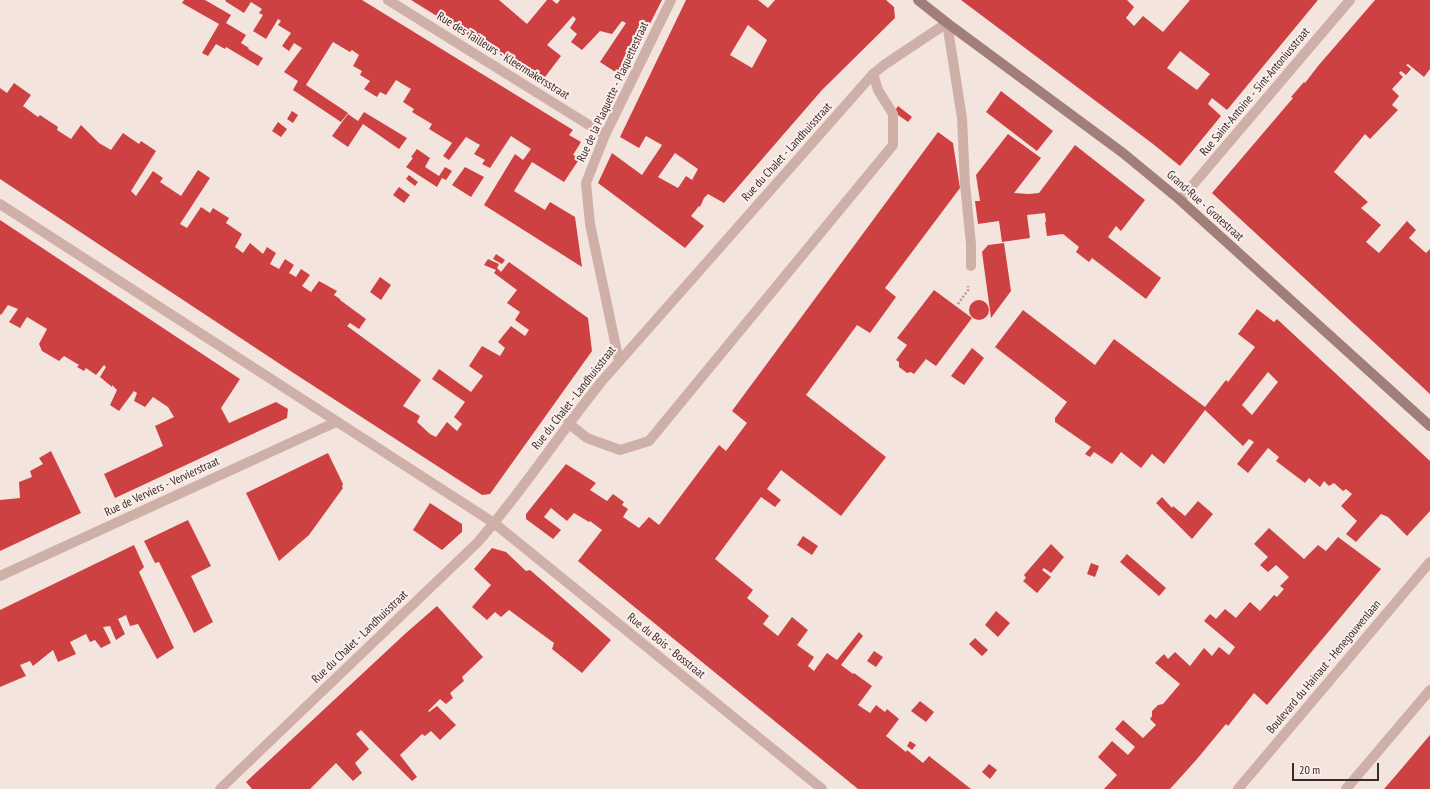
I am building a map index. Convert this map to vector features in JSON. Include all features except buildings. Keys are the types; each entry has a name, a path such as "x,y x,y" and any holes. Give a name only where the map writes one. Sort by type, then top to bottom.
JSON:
{"main road":[{"name":"Grand-Rue - Grotestraat","path":"918,0 1123,153 1180,200 1430,426"}],"street":[{"name":"Rue des Tailleurs - Kleermakersstraat","path":"388,0 605,135"},
{"name":"Rue de la Plaquette - Plaquettestraat","path":"619,361 590,224 586,183 605,135 671,0"},
{"name":"Rue Saint-Antoine - Sint-Antoniusstraat","path":"1180,200 1350,0"},
{"name":"Rue du Chalet - Landhuisstraat","path":"220,789 460,560 494,523 568,423 619,361 873,74 947,23"},
{"path":"947,23 962,118 965,184 971,244 971,266"},
{"path":"568,423 587,438 620,450 650,441 893,145 893,114 878,90 873,74"},
{"name":"Rue du Bois - Bosstraat","path":"0,204 494,523 822,789"},
{"name":"Rue de Verviers - Vervierstraat","path":"0,576 336,422"},
{"name":"Boulevard du Hainaut - Henegouwenlaan","path":"1238,789 1430,562"},
{"path":"1346,789 1430,690"}],"path":[{"path":"958,304 968,290 968,286"}]}
